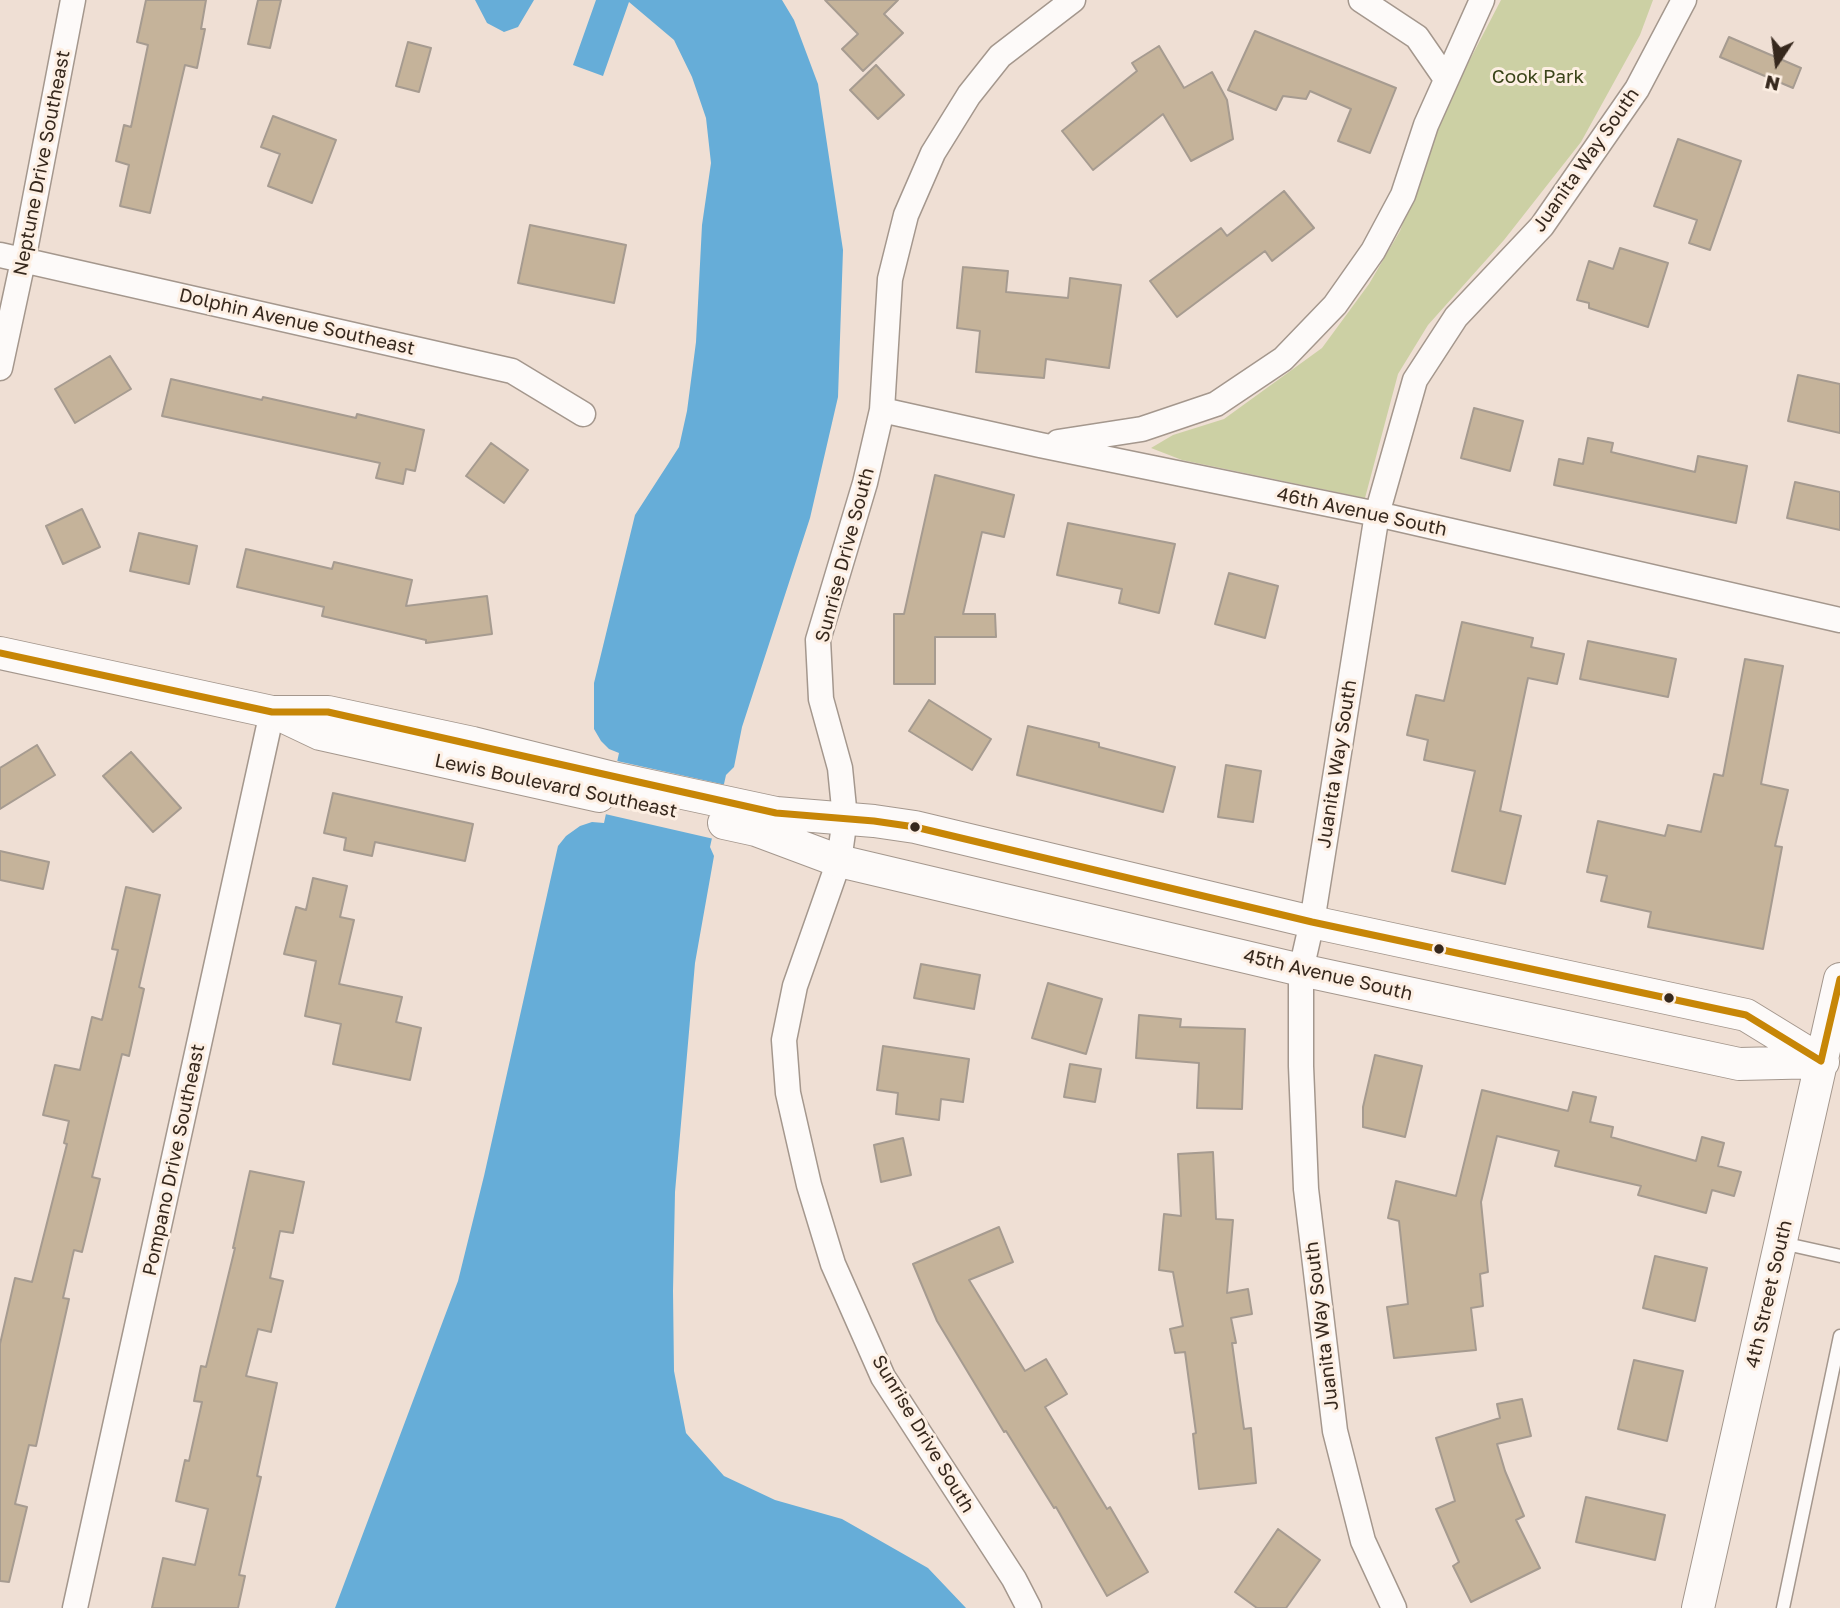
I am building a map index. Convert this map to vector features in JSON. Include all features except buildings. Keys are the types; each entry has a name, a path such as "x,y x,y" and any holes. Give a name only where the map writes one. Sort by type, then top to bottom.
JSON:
{"street":[{"name":"Neptune Drive Southeast","path":"0,368 12,258 73,0"},
{"name":"Sunrise Drive South","path":"1029,1608 1014,1579 883,1377 833,1264 808,1185 788,1093 784,1040 795,986 839,861 845,818 839,768 821,699 818,640 865,483 882,410 890,279 906,215 933,153 969,95 1000,56 1047,9 1073,0"},
{"path":"1361,0 1417,37 1447,79"},
{"path":"1040,445 1142,429 1216,404 1283,359 1335,305 1373,250 1403,195 1426,125 1482,0"},
{"name":"Juanita Way South","path":"1394,1608 1363,1541 1335,1431 1306,1189 1301,1066 1301,970 1312,922 1377,514 1415,380 1455,317 1542,226 1637,89 1684,0"},
{"name":"Dolphin Avenue Southeast","path":"12,258 512,371 583,414"},
{"name":"46th Avenue South","path":"882,410 1377,514 1840,621"},
{"name":"Lewis Boulevard Southeast","path":"0,653 272,712 320,734 611,788 720,812 845,818"},
{"name":"Pompano Drive Southeast","path":"75,1608 272,712"},
{"name":"Lewis Boulevard Southeast","path":"720,812 756,830 839,861"},
{"path":"845,818 915,827 1312,922 1746,1015 1830,1063"},
{"name":"45th Avenue South","path":"839,861 1301,970 1740,1064 1830,1063"},
{"name":"4th Street South","path":"1698,1608 1780,1242 1830,1063 1840,979"}],"lane":[{"path":"1780,1242 1840,1256"},
{"path":"1783,1608 1840,1336"}],"green space":[{"name":"Cook Park","path":"1501,0 1653,0 1640,35 1581,142 1504,240 1428,325 1398,374 1365,498 1182,460 1151,448 1173,435 1224,419 1322,348 1369,284 1400,231 1429,149 1464,71"}],"water":[{"path":"475,0 534,0 518,27 504,32 487,23"},
{"path":"596,0 782,0 794,20 818,84 843,250 838,397 810,518 742,727 734,767 726,775 710,847 714,856 695,963 675,1192 674,1371 686,1433 724,1476 775,1500 842,1519 928,1568 966,1608 335,1608 458,1281 558,846 580,826 592,822 604,823 619,753 609,749 594,729 594,683 635,515 679,447 687,411 696,342 702,225 711,163 706,118 692,77 674,40 629,2 603,76 573,65"}],"pier":[{"path":"617,761 726,785 714,839 605,814"}],"transit line":[{"path":"0,653 272,712 328,712 776,813 915,827 1312,922 1746,1015 1821,1061"},
{"path":"1821,1061 1840,979"}]}
